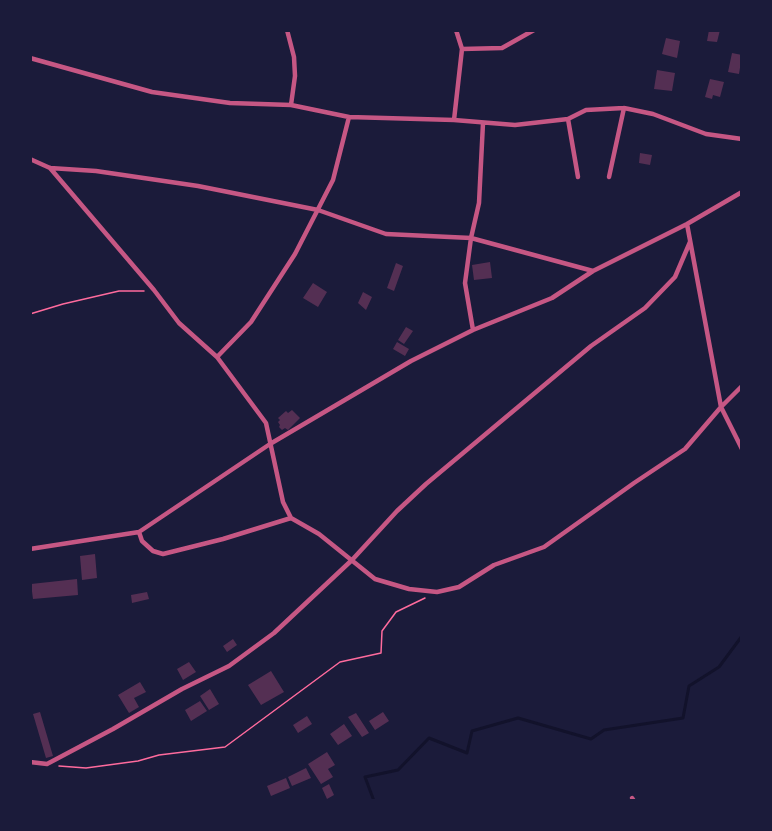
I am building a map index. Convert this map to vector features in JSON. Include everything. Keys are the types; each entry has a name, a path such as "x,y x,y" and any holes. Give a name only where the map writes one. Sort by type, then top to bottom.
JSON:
{"street":[{"path":"287,30 294,57 295,76 291,105"},
{"path":"454,120 462,49 456,30"},
{"path":"462,49 502,48 534,30"},
{"path":"30,58 152,92 230,103 291,105 349,117 454,120 515,125 568,119 586,110 624,108 653,114 705,134 742,139"},
{"path":"609,177 624,108"},
{"path":"217,357 250,322 295,254 333,180 349,117"},
{"path":"568,119 578,177"},
{"path":"473,330 465,283 471,238 479,203 483,123"},
{"path":"30,159 50,168 96,171 198,186 318,210 386,234 471,238 593,271"},
{"path":"50,168 154,290 179,323 217,357 266,423 284,502 291,518 319,534 375,579 409,589 437,592 459,587 494,565 544,548 634,483 686,449 742,386"},
{"path":"30,549 139,532 270,444 411,361 473,330 552,298 593,271 687,224 742,192"},
{"path":"687,224 721,407 742,449"},
{"path":"30,762 47,764 173,694 229,666 274,633 352,560 426,484 591,346 645,308 675,277 690,242"},
{"path":"139,532 142,541 153,551 163,554 291,518"}],"path":[{"path":"30,314 119,291 154,290"},
{"path":"47,764 86,768 138,761 159,755 225,747 340,662 381,653 382,631 396,612 437,592"}],"building":[{"path":"709,30 720,30 717,42 707,41"},
{"path":"666,38 680,41 677,58 662,54"},
{"path":"732,53 742,55 739,74 728,72"},
{"path":"657,70 675,73 672,91 654,89"},
{"path":"710,79 724,82 720,97 713,95 712,99 705,97"},
{"path":"640,153 652,155 650,165 639,163"},
{"path":"490,262 492,278 474,280 472,265"},
{"path":"396,263 403,266 394,291 387,288"},
{"path":"313,283 327,292 318,307 303,298"},
{"path":"363,292 372,297 366,310 358,303"},
{"path":"406,327 413,331 404,344 398,340"},
{"path":"397,342 409,349 405,356 393,349"},
{"path":"292,410 300,418 288,430 285,428 282,430 279,427 278,418 286,411 288,413"},
{"path":"95,554 97,578 82,580 80,556"},
{"path":"77,579 78,595 33,599 31,584"},
{"path":"147,592 149,599 132,603 131,595"},
{"path":"233,639 237,645 227,652 223,646"},
{"path":"189,662 196,672 183,680 177,669"},
{"path":"271,671 284,692 261,705 248,685"},
{"path":"140,682 146,692 134,698 139,707 129,713 118,695"},
{"path":"210,689 219,704 209,710 200,696"},
{"path":"200,701 207,711 191,721 185,710"},
{"path":"40,712 53,756 46,758 33,714"},
{"path":"383,712 389,721 375,730 369,721"},
{"path":"356,713 369,733 362,737 348,717"},
{"path":"307,716 312,724 298,733 293,725"},
{"path":"344,724 352,736 338,745 330,734"},
{"path":"327,752 335,765 328,769 333,777 321,784 308,764"},
{"path":"306,768 311,778 292,786 288,777"},
{"path":"286,778 290,788 271,796 267,786"},
{"path":"329,784 334,795 327,799 322,788"}],"waterway":[{"path":"374,801 365,777 398,770 429,738 467,753 472,731 518,718 591,739 604,730 683,718 689,686 719,667 742,636"}]}
